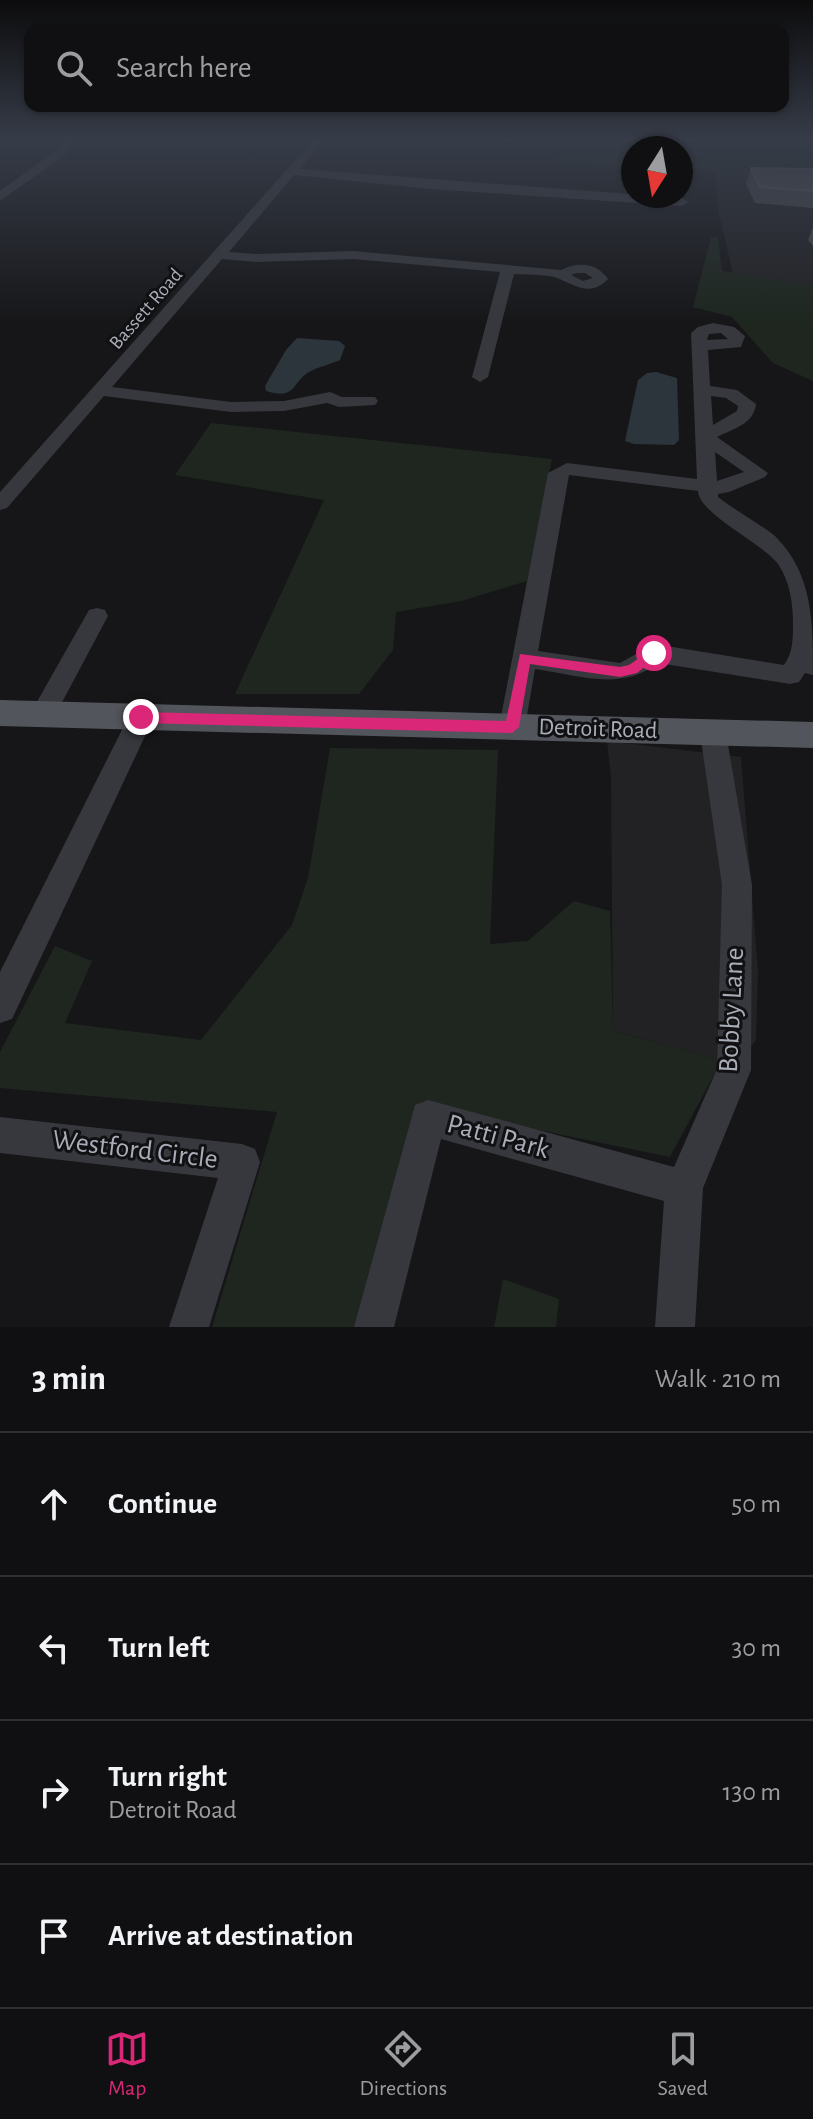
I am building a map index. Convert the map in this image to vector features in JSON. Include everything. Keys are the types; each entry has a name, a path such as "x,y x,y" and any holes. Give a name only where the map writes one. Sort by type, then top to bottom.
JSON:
{"main road":[{"name":"Detroit Road","path":"0,713 813,735"}],"street":[{"name":"Bassett Road","path":"0,504 268,201"},
{"path":"223,252 272,256 353,255 563,274"},
{"path":"480,377 508,269"},
{"path":"525,658 620,672 633,669 654,653 790,675 807,663 802,568 708,499 700,345"},
{"path":"703,390 741,398 748,408 742,417 704,436"},
{"path":"101,391 231,407 284,406 330,397 339,402 369,401"},
{"path":"512,727 558,473 567,469 722,488 758,473 704,436"},
{"path":"43,714 97,616"},
{"path":"0,1007 141,717"},
{"name":"Bobby Lane","path":"675,1327 684,1188 734,1070 737,885 713,733"},
{"name":"Patti Park","path":"374,1327 428,1118 684,1188"},
{"name":"Westford Circle","path":"0,1135 242,1162 189,1327"}],"shaded area":[{"path":"717,201 813,201 813,285 733,274"},
{"path":"711,237 718,238 722,271 813,285 813,381 773,363 732,317 693,307"},
{"path":"297,338 339,341 345,346 340,360 309,372 288,392 266,391 265,386 286,350"},
{"path":"656,372 677,378 679,440 674,445 625,441 638,380 647,373"},
{"path":"211,423 552,459 527,581 461,601 396,612 393,650 359,694 235,694 324,500 175,475"},
{"path":"607,741 741,757 758,970 756,1040 742,1059 722,1060 613,1031 611,778"},
{"path":"330,748 498,750 490,944 528,941 574,901 610,911 613,1031 722,1060 670,1157 422,1106 363,1327 212,1327 277,1112 0,1088 0,1052 55,946 92,961 65,1023 201,1040 292,925 308,878"},
{"path":"503,1279 559,1299 556,1327 494,1327"}],"route":[{"path":"141,717 512,727 525,658 620,672 633,669 654,653"}]}
